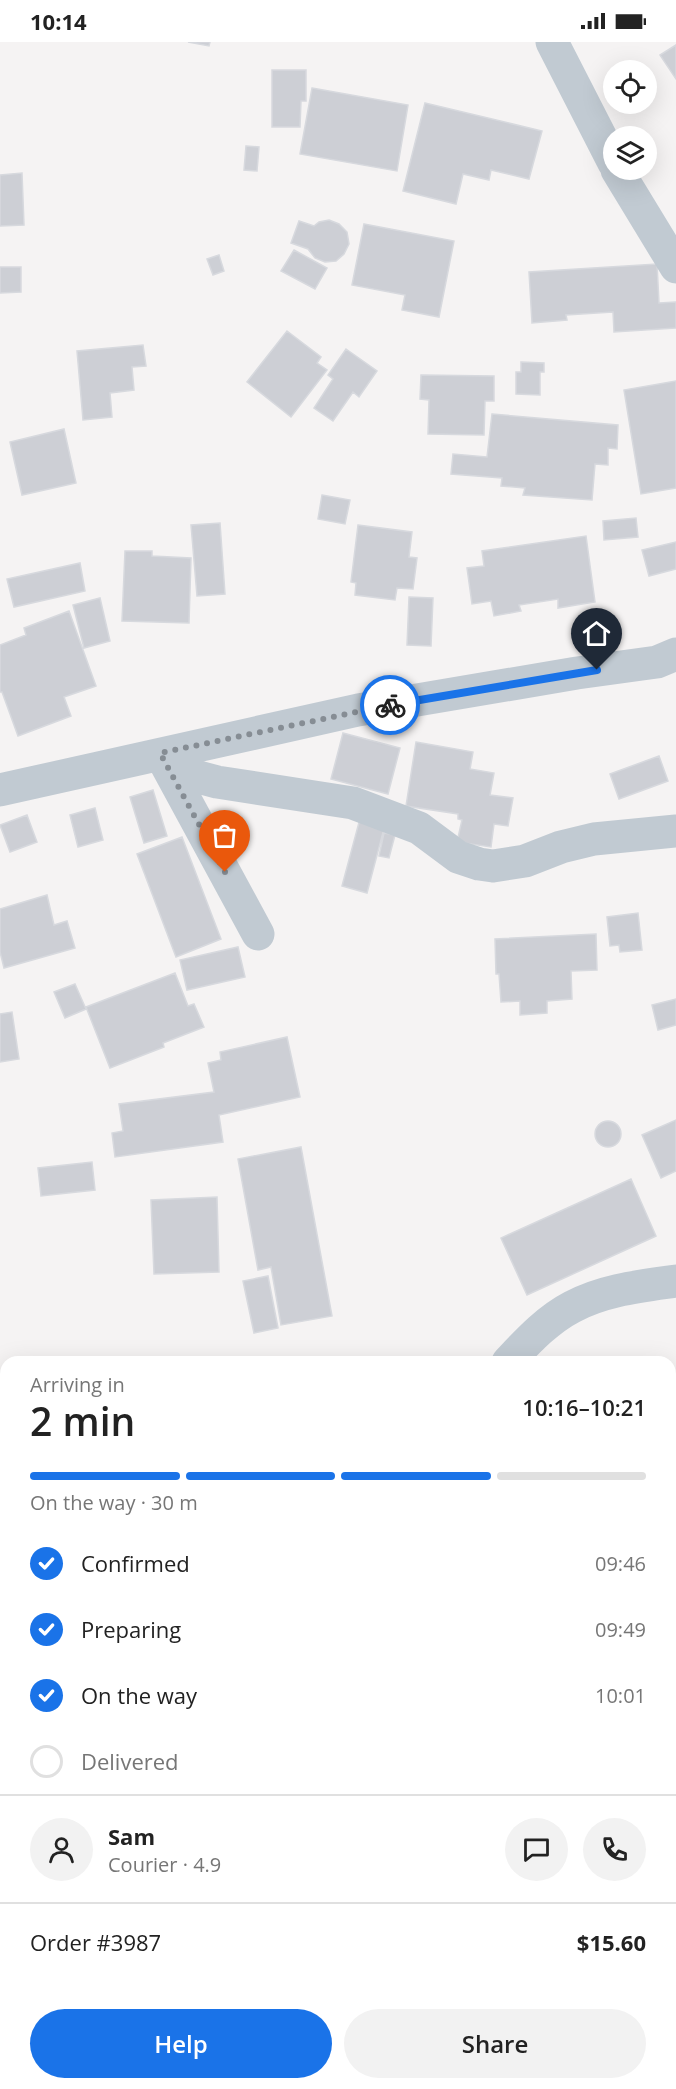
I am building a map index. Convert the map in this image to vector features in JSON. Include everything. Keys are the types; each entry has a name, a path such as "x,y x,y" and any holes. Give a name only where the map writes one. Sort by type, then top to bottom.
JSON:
{"street":[{"path":"561,45 603,139"},
{"path":"623,180 676,267"},
{"path":"0,790 165,761 358,710 657,662 676,654"},
{"path":"165,761 217,782 353,803 419,828 458,857 493,866 525,861 545,852 594,838 676,831"},
{"path":"165,761 258,934"},
{"path":"514,1356 548,1323 572,1307 621,1290 676,1281"}],"building":[{"path":"188,42 210,42 209,46"},
{"path":"676,45 676,79 660,55"},
{"path":"272,70 306,70 306,101 301,101 300,127 272,127"},
{"path":"312,88 408,105 397,171 300,154"},
{"path":"425,103 542,131 529,179 491,170 489,180 463,174 456,204 403,191"},
{"path":"246,146 259,147 257,171 244,170"},
{"path":"22,173 24,225 0,226 0,175"},
{"path":"329,220 339,224 347,232 349,244 344,254 336,261 325,262 315,258 308,249 291,243 299,221 314,226 319,222"},
{"path":"364,224 454,241 439,317 402,310 405,295 352,285"},
{"path":"294,250 327,268 315,289 281,271"},
{"path":"219,255 224,271 213,275 207,259"},
{"path":"657,264 659,303 676,302 676,328 614,332 613,312 566,315 567,320 532,323 529,272"},
{"path":"0,267 21,267 21,292 0,293"},
{"path":"287,331 321,357 317,363 327,370 291,417 247,382"},
{"path":"143,345 146,366 132,367 134,390 110,393 112,417 83,420 77,351"},
{"path":"346,349 377,371 359,397 353,392 333,421 314,408 333,379 328,375"},
{"path":"521,362 544,363 544,372 540,372 540,395 516,394 516,372 521,372"},
{"path":"421,375 494,376 494,401 485,401 484,435 428,434 429,400 420,399"},
{"path":"676,381 676,488 641,494 624,390"},
{"path":"492,414 618,425 617,449 608,448 608,465 595,464 592,500 523,495 525,488 501,486 502,478 451,474 453,454 487,457"},
{"path":"64,429 76,483 22,495 10,442"},
{"path":"322,495 350,500 345,524 318,519"},
{"path":"636,518 638,537 604,540 603,521"},
{"path":"220,523 225,594 197,596 191,525"},
{"path":"358,525 412,532 409,557 417,558 413,589 397,588 395,600 355,595 356,583 351,582"},
{"path":"586,536 595,602 558,608 558,599 519,605 521,611 494,616 491,601 472,604 467,568 484,566 482,551"},
{"path":"676,542 676,569 649,576 642,550"},
{"path":"125,551 152,551 152,556 191,558 189,623 122,621"},
{"path":"80,563 85,591 14,607 7,579"},
{"path":"409,597 433,598 431,646 407,645"},
{"path":"100,598 110,641 84,648 73,605"},
{"path":"69,611 96,686 64,697 71,716 18,736 2,692 0,692 0,645 26,635 24,628"},
{"path":"343,733 400,748 388,794 331,779"},
{"path":"416,742 473,752 470,769 494,773 490,795 513,798 508,826 494,824 491,847 457,842 462,820 458,819 458,814 406,806"},
{"path":"659,756 668,781 619,799 610,774"},
{"path":"153,790 167,836 144,843 130,797"},
{"path":"95,808 103,840 78,847 70,815"},
{"path":"27,815 37,842 10,852 0,825"},
{"path":"361,815 386,821 367,893 342,886"},
{"path":"384,833 395,835 389,858 379,856"},
{"path":"182,837 221,939 176,957 137,854"},
{"path":"47,895 54,925 67,921 75,948 4,968 0,952 0,909"},
{"path":"638,913 642,950 620,952 619,945 610,946 607,917"},
{"path":"596,934 597,970 571,971 572,999 547,1001 547,1013 520,1015 520,1001 501,1002 499,974 496,974 495,939"},
{"path":"238,947 245,977 187,990 180,960"},
{"path":"175,973 188,1006 194,1004 204,1027 163,1043 164,1047 110,1068 86,1007"},
{"path":"75,984 86,1009 65,1018 54,992"},
{"path":"676,999 676,1025 658,1030 652,1005"},
{"path":"12,1012 19,1059 0,1062 0,1014"},
{"path":"287,1037 300,1097 219,1115 223,1142 115,1157 112,1133 123,1131 119,1104 214,1092 208,1063 221,1060 220,1052"},
{"path":"676,1120 676,1171 661,1178 642,1135"},
{"path":"608,1121 618,1124 621,1134 618,1144 608,1147 598,1144 595,1134 598,1124"},
{"path":"301,1147 332,1316 281,1325 271,1267 258,1270 238,1159"},
{"path":"92,1162 95,1190 41,1196 38,1168"},
{"path":"631,1179 656,1236 527,1295 501,1238"},
{"path":"217,1197 219,1272 154,1274 151,1200"},
{"path":"268,1276 278,1328 254,1333 243,1281"}],"way so far":[{"path":"225,872 160,753 390,705"}],"route":[{"path":"390,705 597,670"}]}
